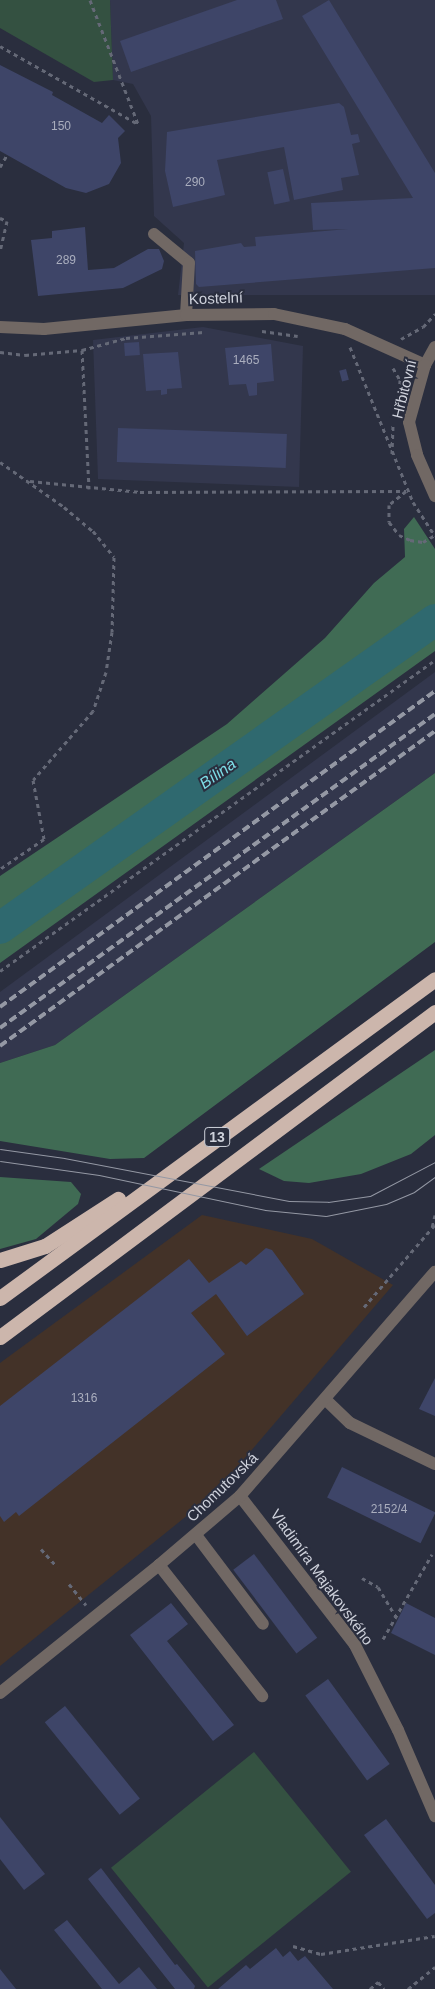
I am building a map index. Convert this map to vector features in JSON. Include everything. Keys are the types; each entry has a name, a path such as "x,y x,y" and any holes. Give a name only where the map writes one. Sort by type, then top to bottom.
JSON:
{"highway":[{"name":"13","path":"0,1298 229,1128 435,979"},
{"name":"13","path":"0,1336 435,1012"},
{"path":"0,1260 46,1246 229,1128"}],"street":[{"path":"154,234 188,263 186,315"},
{"name":"Kostelní","path":"0,327 44,329 186,315 236,313 312,320 395,350 425,365"},
{"name":"Hřbitovní","path":"433,493 409,422 425,365 435,346"},
{"name":"Chomutovská","path":"0,1693 196,1535 240,1496 326,1400 435,1272"},
{"path":"326,1400 350,1423 435,1464"},
{"name":"Vladimíra Majakovského","path":"240,1496 355,1645 430,1794 435,1816"},
{"path":"196,1535 263,1624"},
{"path":"159,1565 262,1696"}],"path":[{"path":"0,46 138,124 90,0"},
{"path":"0,167 7,155"},
{"path":"0,218 7,221 0,251"},
{"path":"397,405 400,380 396,370 386,362 403,335 423,327 435,314"},
{"path":"256,330 303,337"},
{"path":"0,352 25,355 82,350 126,338 209,331"},
{"path":"344,345 350,347 406,491 435,535 423,542 410,540 399,535 389,522 390,505 406,491"},
{"path":"82,350 89,489"},
{"path":"392,454 393,421"},
{"path":"0,462 93,531 114,557 112,632 106,672 93,711 33,780 44,838 0,869"},
{"path":"28,481 89,489 319,494 406,491"},
{"path":"0,971 435,660"},
{"path":"364,1307 433,1227 435,1215"},
{"path":"42,1549 57,1567"},
{"path":"384,1639 432,1554"},
{"path":"362,1578 378,1587 396,1618"},
{"path":"69,1584 86,1605"},
{"path":"293,1946 321,1954 435,1936"},
{"path":"408,1989 435,1966"},
{"path":"370,1989 378,1982 384,1989"}],"shaded area":[{"path":"110,0 435,0 435,295 178,295 184,243 154,216 151,116 133,84 113,80"},
{"path":"203,327 303,346 299,487 98,479 93,340"},
{"path":"435,672 435,773 55,1045 0,1063 0,992"},
{"path":"202,1215 312,1239 393,1285 214,1494 0,1666 0,1363"}],"green space":[{"path":"0,0 110,0 113,80 94,82 0,28"},
{"path":"414,517 435,549 435,651 0,963 0,876 227,724 325,638 374,583 405,557 404,529"},
{"path":"435,773 435,942 144,1158 110,1159 0,1141 0,1063 55,1045"},
{"path":"435,1050 435,1135 411,1154 361,1174 309,1183 284,1181 259,1169"},
{"path":"0,1177 71,1182 81,1194 78,1204 36,1239 0,1249"},
{"path":"254,1752 351,1872 208,1987 111,1868"}],"building":[{"path":"237,0 276,0 283,19 131,72 120,41"},
{"path":"329,0 435,173 435,268 199,287 196,284 195,251 241,243 244,247 256,246 255,237 348,229 313,230 311,203 413,198 302,16"},
{"path":"0,65 53,92 52,95 102,123 109,115 125,131 118,138 121,163 109,184 86,193 66,188 0,151"},
{"path":"339,103 344,107 351,135 358,134 360,142 352,144 359,175 341,178 343,190 294,200 284,147 217,160 225,195 173,207 165,171 167,132"},
{"path":"283,169 290,201 274,205 267,172"},
{"path":"85,227 88,270 114,268 148,249 159,249 164,261 162,269 123,288 38,296 31,240 52,238 52,231"},
{"path":"139,342 140,355 125,356 124,343"},
{"path":"271,344 274,381 257,383 257,395 249,396 246,384 229,385 225,348"},
{"path":"178,352 182,388 167,389 167,394 161,395 161,390 146,391 143,354"},
{"path":"346,369 349,380 342,381 339,371"},
{"path":"118,428 287,434 286,468 117,462"},
{"path":"266,1248 272,1250 304,1294 247,1336 216,1294 191,1313 225,1354 19,1516 16,1512 4,1522 0,1516 0,1406 189,1259 209,1283 241,1261 246,1265"},
{"path":"435,1378 435,1416 419,1409"},
{"path":"342,1467 435,1512 421,1543 327,1498"},
{"path":"254,1554 317,1638 296,1654 233,1570"},
{"path":"171,1603 188,1624 167,1641 234,1725 213,1741 130,1635"},
{"path":"406,1603 435,1618 435,1655 391,1633"},
{"path":"328,1679 390,1764 367,1780 305,1695"},
{"path":"65,1706 140,1798 120,1815 45,1722"},
{"path":"0,1817 45,1874 24,1890 0,1859"},
{"path":"386,1819 435,1885 435,1913 427,1919 364,1835"},
{"path":"101,1868 175,1965 177,1964 195,1986 194,1989 175,1989 88,1879"},
{"path":"67,1920 119,1984 139,1967 157,1989 102,1989 54,1930"},
{"path":"276,1948 283,1957 290,1951 298,1961 305,1956 333,1989 218,1989 246,1965 250,1969"},
{"path":"0,1969 16,1989 0,1989"}],"waterway":[{"name":"Bílina","path":"0,928 435,620"}],"tram line":[{"path":"0,1149 64,1158 289,1201 328,1202 370,1196 435,1162"},
{"path":"0,1161 99,1175 265,1210 326,1216 386,1204 414,1192 435,1177"}],"railway":[{"path":"0,1007 435,691"},
{"path":"0,1028 435,714"},
{"path":"0,1046 435,731"}]}
